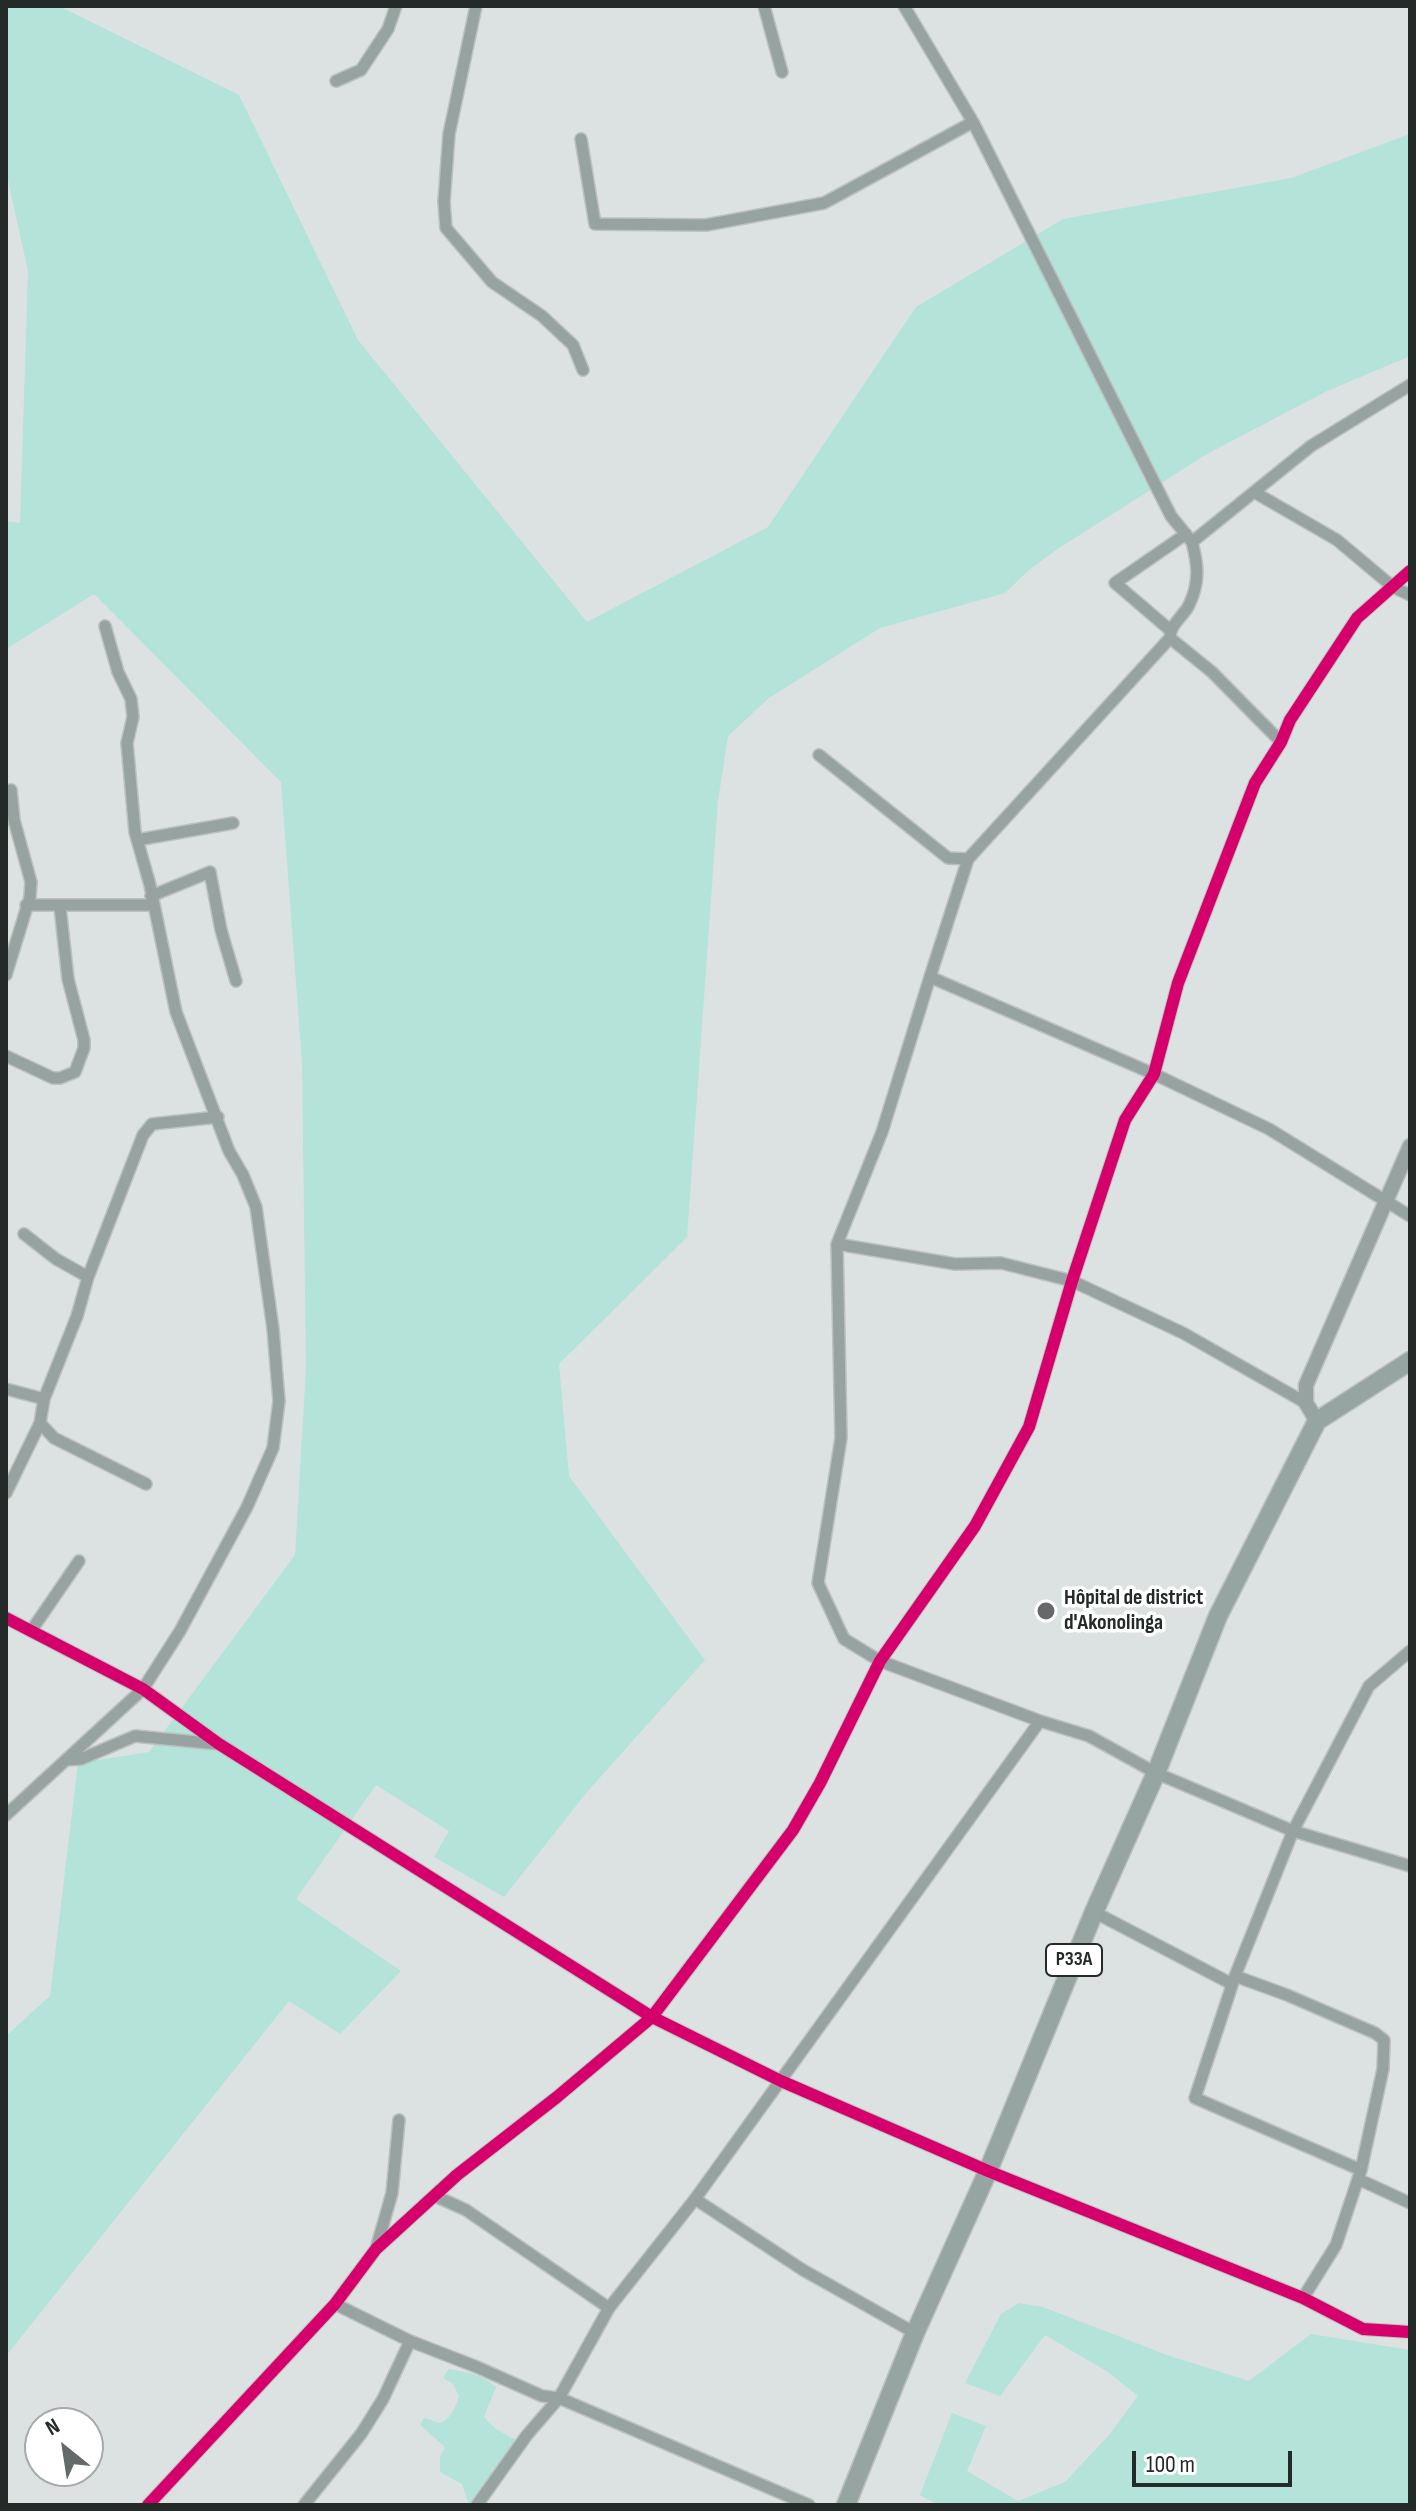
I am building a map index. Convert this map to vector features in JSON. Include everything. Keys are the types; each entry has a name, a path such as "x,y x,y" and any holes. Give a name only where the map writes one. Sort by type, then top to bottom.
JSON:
{"main road":[{"path":"1317,1421 1410,1361"},
{"name":"P33A","path":"846,2505 915,2333 988,2171 1094,1912 1156,1773 1218,1616 1317,1421"}],"street":[{"path":"336,81 361,70 388,29 396,6"},
{"path":"476,6 449,134 444,202 446,228 492,282 542,316 573,345 583,370"},
{"path":"764,6 782,72"},
{"path":"904,6 973,122 1171,516 1189,538 1199,569 1189,605 1170,634 968,859 882,1132 837,1244 841,1438 818,1583 844,1639 880,1661 1040,1721 1089,1736 1156,1773 1293,1831 1410,1866"},
{"path":"581,139 595,224 706,225 824,203 973,122"},
{"path":"1281,742 1212,672 1115,583 1189,538 1254,492 1311,446 1410,385"},
{"path":"1254,492 1337,540 1393,587 1410,595"},
{"path":"148,2505 335,2304 376,2249 457,2175 652,2017 793,1830 820,1783 880,1661 975,1526 1029,1427 1072,1281 1125,1120 1154,1074 1183,968 1255,783 1281,742 1290,720 1357,618 1410,571"},
{"path":"6,1815 143,1689 180,1631 247,1507 273,1448 277,1429 279,1401 274,1343 256,1207 229,1151 176,1012 137,840 127,743 133,717 131,699 118,672 105,626"},
{"path":"819,755 948,858 968,859"},
{"path":"6,975 30,897 31,882 14,820 11,790"},
{"path":"137,840 233,823"},
{"path":"26,905 60,907 152,900 210,872 221,930 236,981"},
{"path":"6,1056 45,1075 60,1078 75,1072 81,1058 84,1040 68,979 60,907"},
{"path":"930,977 1154,1074 1269,1129 1410,1216"},
{"path":"6,1493 40,1423 44,1399 143,1135 148,1127 156,1124 218,1117"},
{"path":"1306,1403 1306,1385 1410,1146"},
{"path":"24,1234 56,1259 88,1277"},
{"path":"837,1244 955,1264 1001,1263 1072,1281 1183,1333 1306,1403 1317,1421"},
{"path":"6,1389 44,1399"},
{"path":"40,1423 54,1438 146,1484"},
{"path":"31,1631 79,1561"},
{"path":"6,1618 143,1689 219,1744 652,2017 781,2081 988,2171 1303,2298 1363,2329 1410,2332"},
{"path":"1410,1651 1369,1686 1293,1831 1234,1980 1195,2098 1360,2174 1410,2203"},
{"path":"477,2505 527,2435 559,2398 609,2308 695,2199 1040,1721"},
{"path":"66,1760 81,1759 135,1736 219,1744"},
{"path":"1094,1912 1234,1980 1287,1995 1375,2033 1384,2040 1383,2069 1360,2174 1336,2245 1303,2298"},
{"path":"376,2249 392,2193 399,2120"},
{"path":"435,2196 466,2210 609,2308"},
{"path":"695,2199 803,2270 915,2333"},
{"path":"335,2304 410,2341 542,2396 559,2398 809,2505"},
{"path":"304,2505 361,2434 383,2399 410,2341"}],"green space":[{"path":"6,6 59,6 239,95 358,340 587,622 768,527 916,307 1063,219 1291,178 1410,134 1410,356 1325,392 1207,454 1056,550 1005,593 880,628 769,698 728,736 718,801 687,1237 559,1364 569,1476 705,1660 587,1792 504,1897 434,1857 449,1831 376,1785 296,1899 401,1971 340,2034 289,2001 6,2356 6,2036 50,1996 78,1763 149,1752 295,1555 306,1368 302,1063 281,782 94,594 6,649 6,521 20,523 28,271 6,171"},
{"path":"1019,2303 1043,2307 1167,2355 1249,2381 1311,2334 1410,2350 1410,2505 938,2505 920,2495 952,2413 986,2426 967,2471 1018,2501 1065,2482 1109,2435 1138,2396 1108,2372 1045,2335 1000,2396 965,2383 1001,2314"},
{"path":"449,2369 480,2377 496,2387 484,2417 496,2429 521,2443 477,2505 469,2505 462,2484 440,2472 440,2457 445,2447 420,2425 424,2418 440,2423 454,2408 459,2396 453,2384 443,2378"}],"cycle path":[{"path":"148,2505 335,2304 376,2249 457,2175 652,2017 793,1830 820,1783 880,1661 975,1526 1029,1427 1072,1281 1125,1120 1154,1074 1178,983 1255,783 1281,742 1290,720 1357,618 1410,571"},
{"path":"6,1618 143,1689 219,1744 652,2017 781,2081 988,2171 1303,2298 1363,2329 1410,2332"}],"place":[{"name":"Hôpital de district d'Akonolinga","path":"1046,1611"}]}
